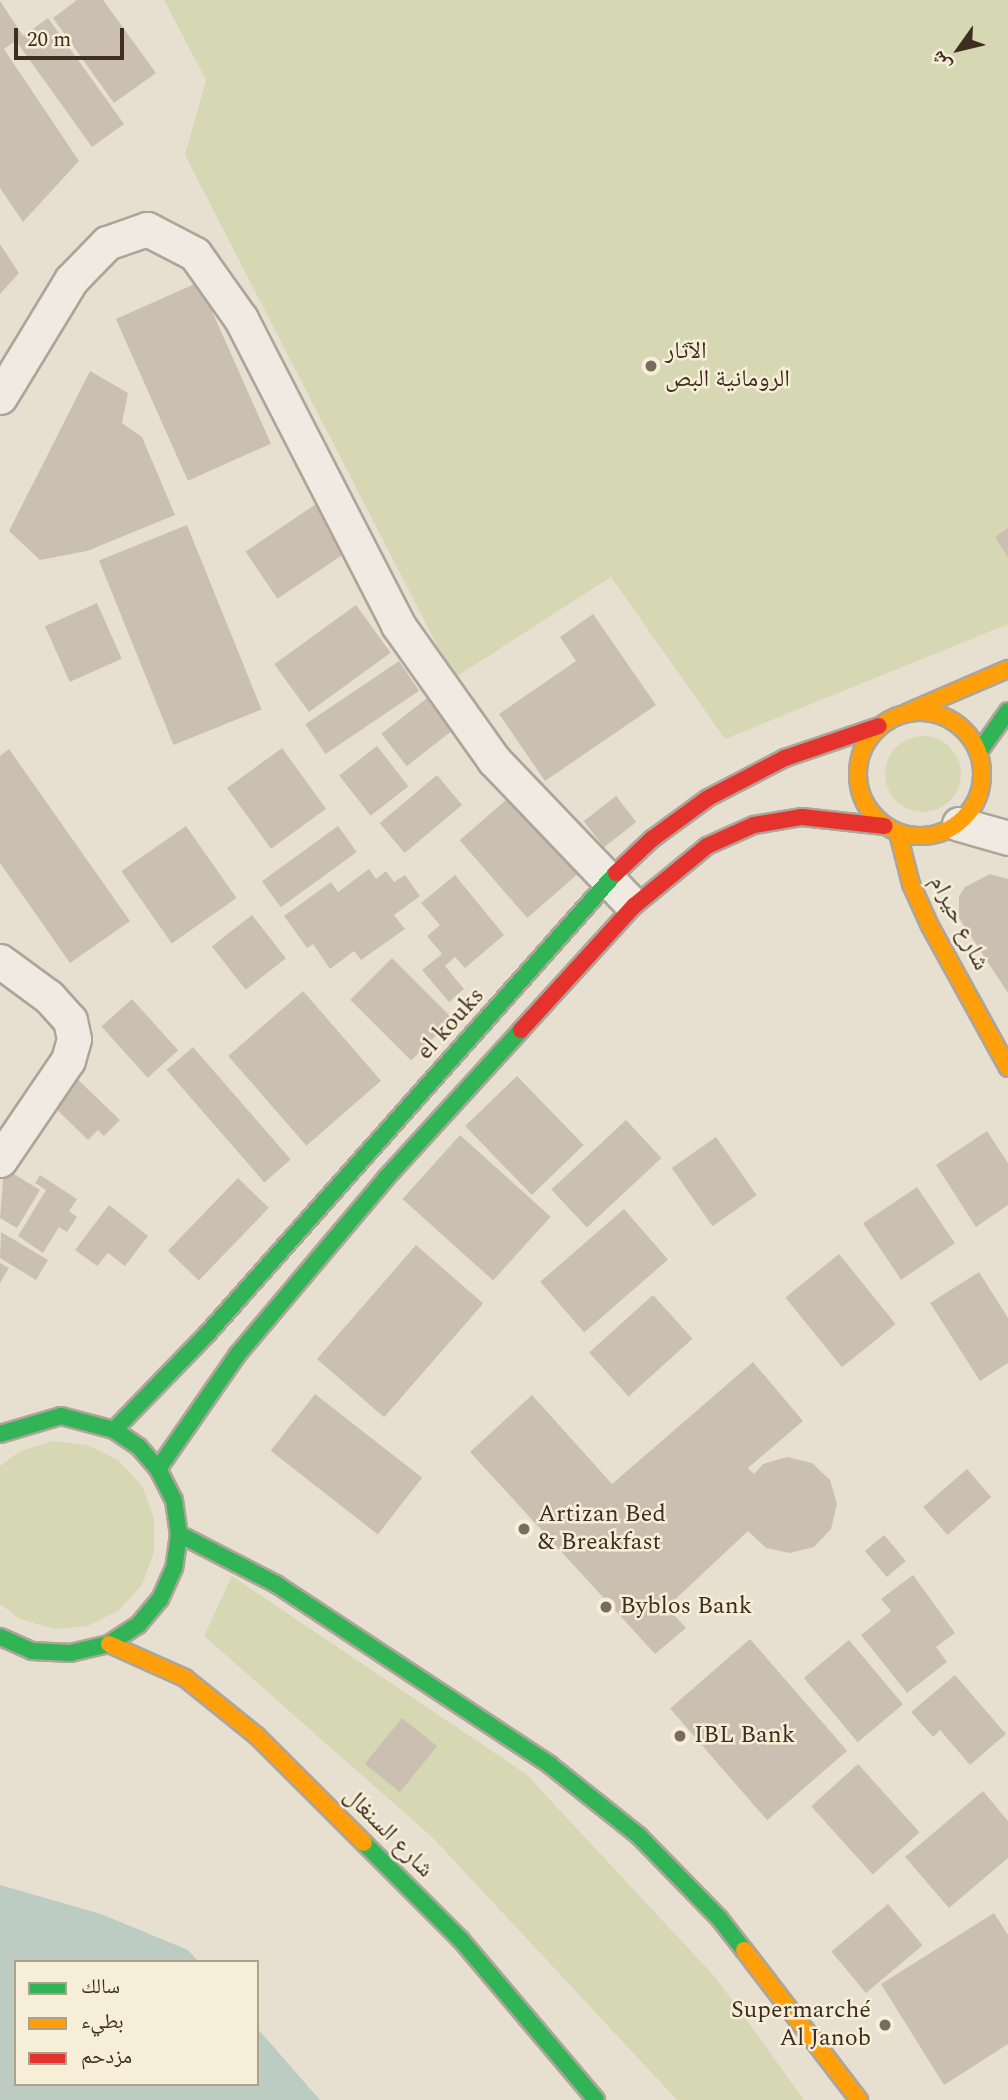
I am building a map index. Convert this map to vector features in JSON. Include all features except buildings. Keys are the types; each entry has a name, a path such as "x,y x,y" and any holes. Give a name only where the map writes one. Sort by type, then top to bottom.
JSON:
{"main road":[{"path":"892,829 869,810 859,789 858,766 865,744 879,726 1008,669"},
{"path":"979,752 1008,711"},
{"path":"158,1469 238,1354 386,1178 634,906 706,846 754,825 803,817 929,835 959,824 976,804 983,779 979,752 968,733 951,719 930,712 908,712"},
{"name":"el kouks","path":"114,1430 208,1333 608,881 652,839 708,798 785,758 879,726"},
{"name":"شارع حيرام","path":"892,829 911,884 930,926 1008,1068"},
{"path":"0,1637 32,1651 71,1653 109,1644 138,1625 160,1599 174,1568 179,1534 174,1500 158,1469 139,1447 114,1430 61,1416 2,1430"},
{"path":"179,1534 310,1607 551,1765 639,1836 719,1918 859,2100"},
{"name":"شارع السنغال","path":"109,1644 185,1678 257,1735 461,1940 596,2100"}],"street":[{"path":"0,397 71,280 107,243 146,229 195,254 241,319 398,625 494,760 634,906"},
{"path":"959,824 1008,838"},
{"path":"0,961 49,997 70,1020 74,1039 68,1060 0,1160"}],"green space":[{"name":"الآثار الرومانية البص","path":"164,0 1008,0 1008,624 725,739 611,577 454,678 185,155 206,80"},
{"path":"923,736 937,739 950,747 958,760 961,774 958,788 950,801 937,809 923,812 909,809 896,801 888,788 885,774 888,760 896,747 909,739"},
{"path":"53,1441 87,1445 118,1460 142,1486 154,1518 154,1552 142,1585 119,1610 88,1626 54,1629 20,1619 0,1604 0,1466 20,1451"},
{"path":"232,1576 526,1774 716,1978 804,2100 677,2100 433,1838 204,1636"}],"shaded area":[{"path":"0,1885 101,1914 188,1950 197,1960 14,1960 14,2086 259,2086 259,2030 320,2100 0,2100"}],"traffic: fast":[{"path":"979,752 1008,711"},
{"path":"114,1430 208,1333 616,873"},
{"path":"158,1469 238,1354 386,1178 521,1030"},
{"path":"0,1434 61,1416 114,1430 139,1447 158,1469 174,1500 179,1534 174,1568 160,1599 138,1625 109,1644 71,1653 32,1651 0,1637"},
{"path":"179,1534 276,1584 550,1765 639,1836 719,1918 744,1950"},
{"path":"364,1843 461,1940 596,2100"}],"traffic: slow":[{"path":"908,712 1008,669"},
{"path":"920,712 944,716 964,730 978,750 982,774 978,798 964,818 944,832 920,836 896,832 876,818 862,798 858,774 862,750 876,730 896,716 920,712"},
{"path":"898,833 911,884 930,926 1008,1068"},
{"path":"109,1644 185,1678 257,1736 364,1843"},
{"path":"744,1950 859,2100"}],"traffic: jam":[{"path":"616,873 652,839 708,798 785,758 879,726"},
{"path":"521,1030 634,906 707,846 754,825 802,817 885,826"}],"place":[{"name":"الآثار الرومانية البص","path":"651,366"},
{"name":"Artizan Bed & Breakfast","path":"524,1529"},
{"name":"Byblos Bank","path":"606,1607"},
{"name":"IBL Bank","path":"680,1736"},
{"name":"Supermarché Al Janob","path":"885,2025"}]}
